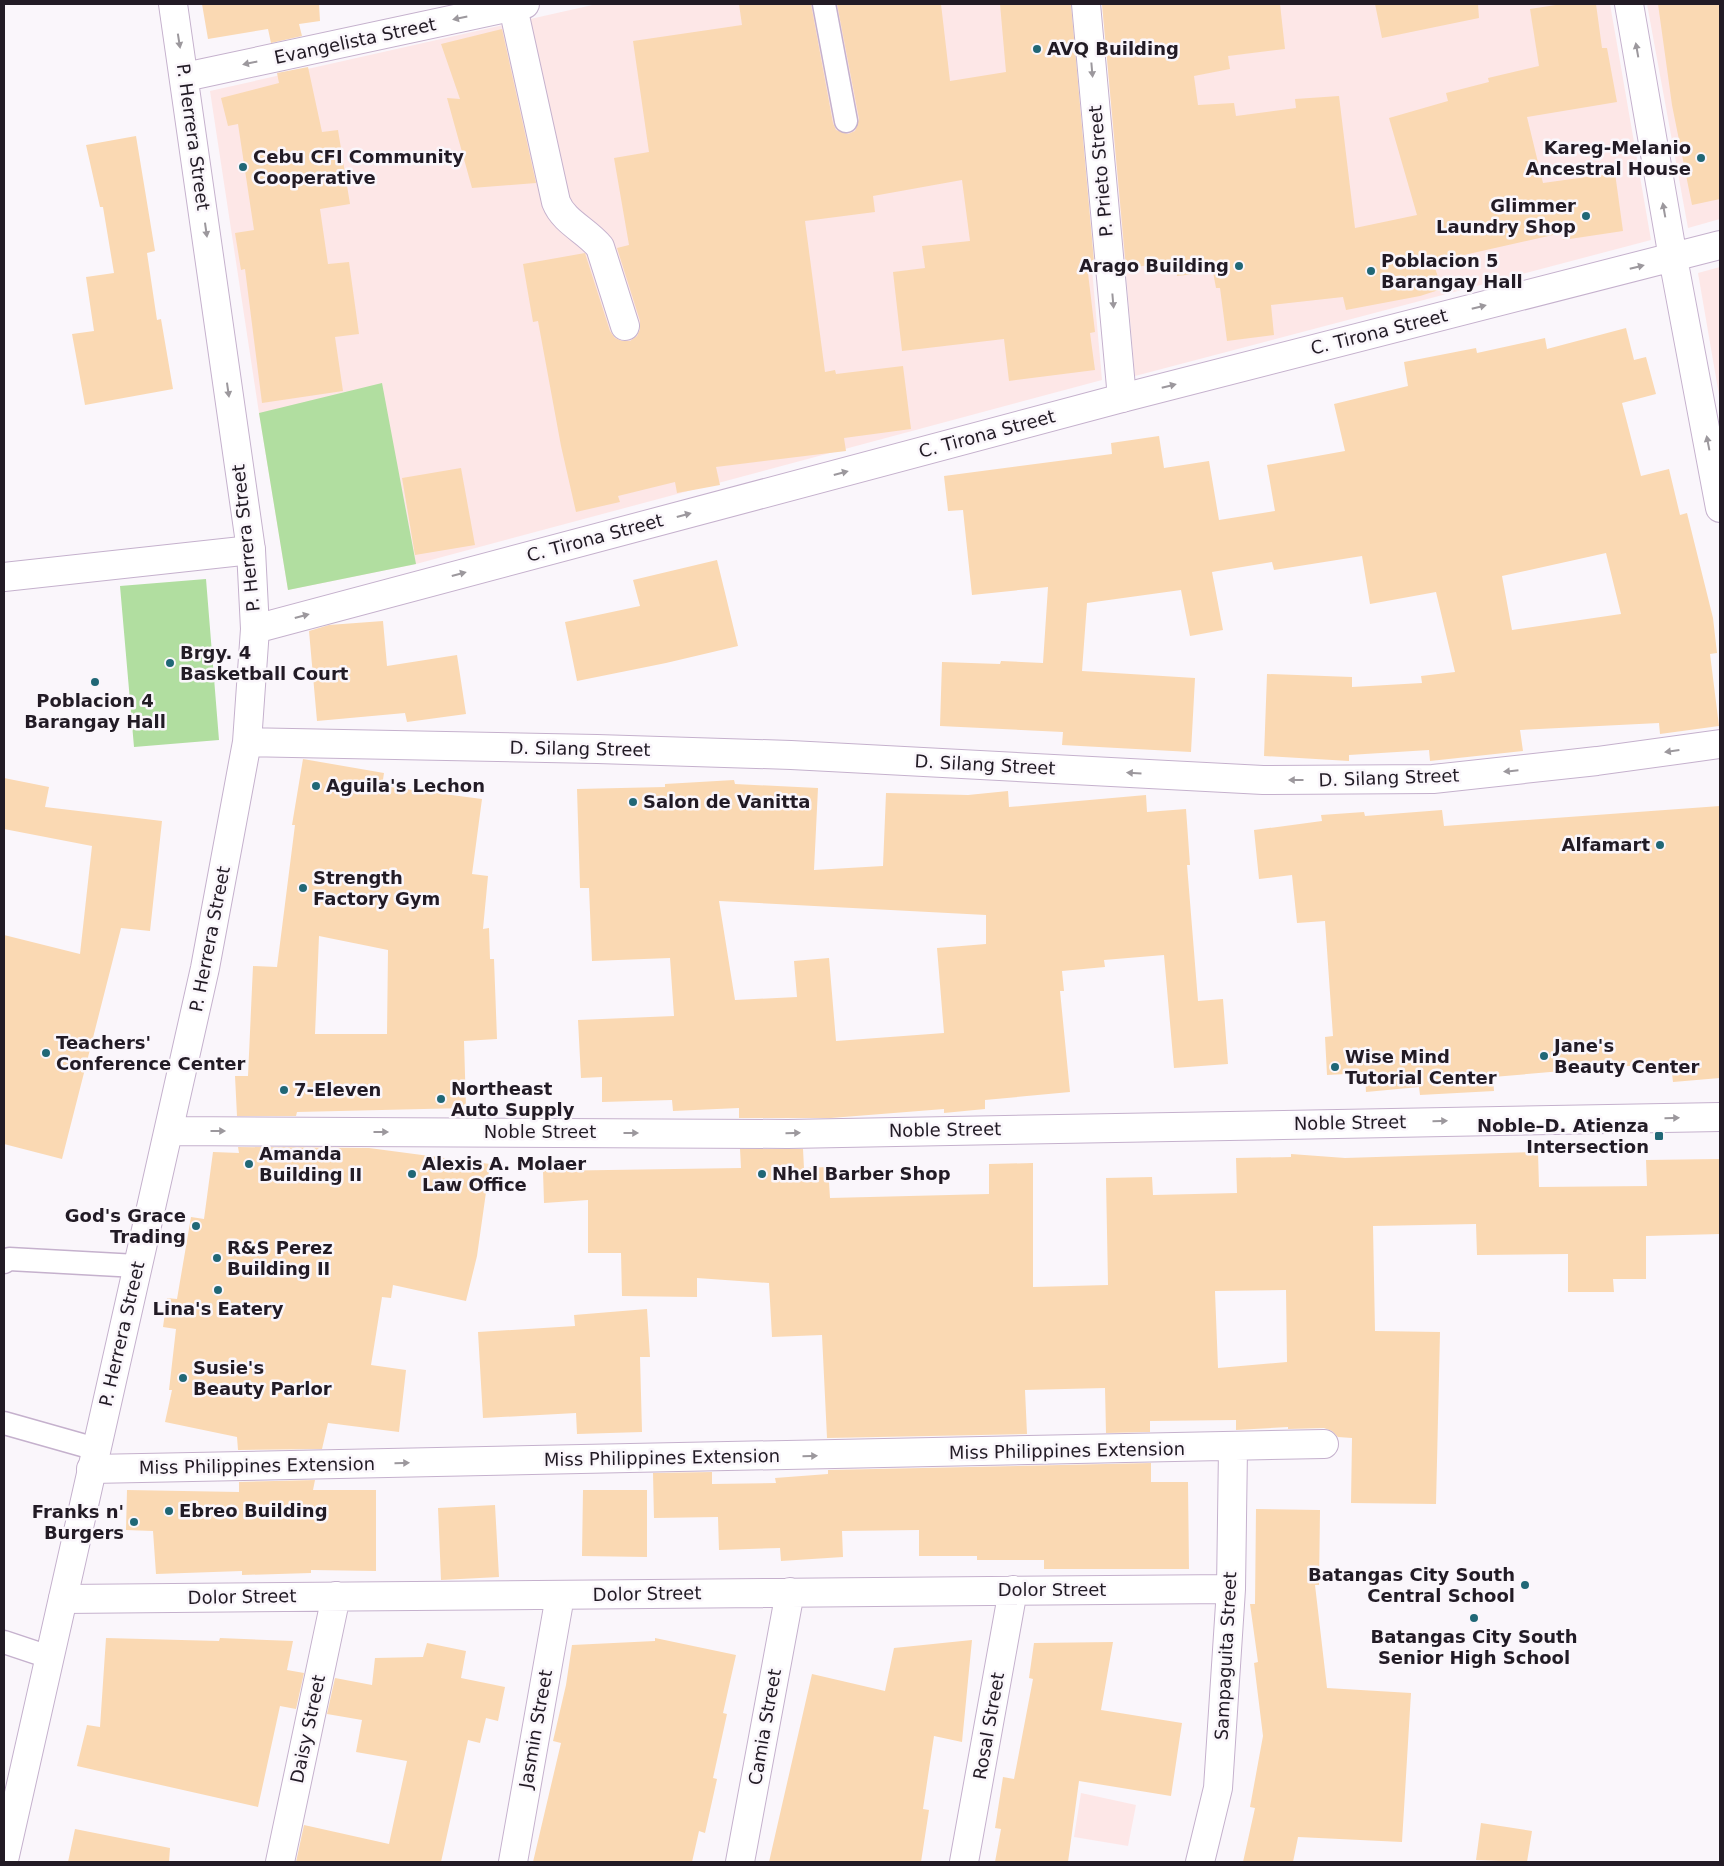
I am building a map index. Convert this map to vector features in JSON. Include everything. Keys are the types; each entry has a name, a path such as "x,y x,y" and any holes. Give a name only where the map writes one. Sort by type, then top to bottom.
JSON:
{"street":[{"name":"P. Herrera Street","path":"4,1860 93,1459 170,1130 205,968 247,742 255,628 251,550 172,4"},
{"name":"P. Prieto Street","path":"1086,4 1122,398"},
{"path":"1629,4 1673,258 1720,508"},
{"name":"Evangelista Street","path":"184,77 519,5"},
{"path":"519,5 556,202 560,211 592,237 600,247 625,326"},
{"name":"C. Tirona Street","path":"255,628 1122,398 1720,245"},
{"path":"4,577 251,550"},
{"name":"D. Silang Street","path":"247,742 597,748 782,755 1263,780 1433,779 1598,761 1720,744"},
{"name":"Noble Street","path":"170,1130 788,1134 1720,1117"},
{"name":"Miss Philippines Extension","path":"93,1459 1233,1448 1324,1444"},
{"name":"Sampaguita Street","path":"1200,1862 1218,1788 1230,1589 1233,1448"},
{"name":"Dolor Street","path":"63,1599 1230,1589"},
{"name":"Rosal Street","path":"964,1862 1013,1590"},
{"name":"Camia Street","path":"740,1862 790,1592"},
{"name":"Daisy Street","path":"280,1862 336,1596"},
{"name":"Jasmin Street","path":"513,1862 560,1596"}],"lane":[{"path":"824,4 846,121"},
{"path":"4,1262 9,1259 137,1266"},
{"path":"4,1424 93,1459"},
{"path":"4,1642 49,1657"}],"shaded area":[{"path":"597,4 1068,4 1102,380 416,564 288,590 210,91"},
{"path":"1102,4 1610,4 1651,240 1135,376"},
{"path":"1647,4 1720,4 1720,219 1688,228"},
{"path":"1720,267 1720,401 1698,273"},
{"path":"1081,1793 1136,1805 1128,1846 1074,1837"}],"green space":[{"path":"382,383 416,564 288,590 259,413"},
{"name":"Brgy. 4 Basketball Court","path":"206,579 219,740 134,747 120,586"}],"building":[{"path":"202,4 319,4 320,21 299,24 302,36 271,43 268,29 208,39"},
{"path":"739,4 811,4 833,123 836,130 848,134 855,131 859,119 837,4 941,4 950,81 1006,72 1000,4 1071,4 1095,272 1088,273 1095,332 1090,333 1095,370 1009,381 1004,339 902,351 893,272 925,268 922,246 970,241 962,180 873,196 875,212 805,221 825,372 835,370 836,374 903,366 911,429 844,438 846,451 716,467 720,485 677,493 675,482 618,496 620,502 576,512 561,446 538,321 533,322 523,264 585,253 610,331 615,338 622,341 630,341 637,336 640,329 640,321 617,248 629,245 614,158 649,152 633,41 742,25"},
{"path":"1102,4 1280,4 1285,49 1228,56 1230,69 1194,76 1198,105 1234,103 1236,116 1296,108 1295,99 1339,96 1355,228 1417,215 1389,118 1448,101 1446,93 1489,82 1488,78 1539,66 1530,9 1562,4 1596,4 1602,48 1607,48 1617,102 1527,117 1543,183 1615,173 1623,231 1563,240 1562,233 1433,262 1442,289 1420,296 1346,310 1343,297 1271,305 1274,335 1227,341 1220,288 1216,288 1213,272 1177,276 1175,262 1126,268"},
{"path":"1375,4 1478,4 1479,18 1382,38"},
{"path":"1658,4 1720,4 1720,199 1692,205 1672,105"},
{"path":"502,29 536,183 472,188 447,98 460,99 441,44"},
{"path":"308,67 322,132 338,130 350,204 320,209 328,264 349,262 359,334 335,337 343,391 262,403 245,269 241,270 235,233 254,230 238,124 228,126 221,98 279,83 277,73"},
{"path":"136,136 155,251 147,253 157,320 161,319 173,389 85,405 72,334 94,331 86,277 114,273 103,207 100,207 86,145"},
{"path":"1626,328 1634,360 1646,357 1656,394 1622,403 1641,476 1669,469 1680,515 1687,513 1713,618 1717,653 1710,654 1719,726 1660,734 1659,723 1520,730 1523,751 1430,761 1429,750 1349,755 1349,761 1264,756 1267,674 1352,677 1352,687 1422,683 1421,676 1455,672 1436,592 1370,604 1362,556 1274,570 1272,562 1212,572 1223,630 1190,636 1181,590 1087,603 1082,671 1195,678 1191,752 1062,745 1063,732 940,726 942,662 1000,664 1001,661 1043,663 1048,587 972,595 963,510 948,511 944,476 1112,454 1111,443 1159,436 1164,468 1209,461 1219,520 1275,511 1267,465 1345,451 1334,404 1408,386 1404,362 1476,348 1477,353 1545,338 1547,349","holes":["1606,553 1621,614 1512,630 1502,576"]},
{"path":"461,468 475,545 415,555 402,478"},
{"path":"717,560 738,646 577,681 565,622 640,606 633,580"},
{"path":"383,621 387,666 457,655 466,714 407,722 405,713 317,721 309,631 329,625"},
{"path":"303,759 384,773 382,786 482,799 472,874 488,876 483,929 489,928 490,959 494,959 497,1039 464,1041 466,1108 297,1112 296,1116 237,1116 235,1076 248,1076 253,966 277,967 295,825 292,825","holes":["319,936 388,950 387,1034 315,1034"]},
{"path":"4,778 49,787 45,807 162,821 150,931 121,928 62,1159 4,1144 4,935 80,954 92,846 4,829"},
{"path":"734,780 735,784 818,788 814,870 883,866 886,793 968,795 1008,791 1009,807 1146,795 1147,812 1186,809 1190,865 1187,865 1198,1001 1223,999 1228,1064 1174,1068 1164,955 1104,960 1105,967 1062,971 1064,991 1060,991 1070,1092 985,1100 985,1109 944,1113 944,1109 831,1118 739,1118 739,1108 673,1111 672,1100 602,1102 602,1077 581,1078 578,1020 674,1016 670,958 592,961 589,888 580,888 577,789 665,787 665,784","holes":["719,901 986,915 986,944 937,948 944,1033 836,1041 829,958 794,961 797,997 735,1000"]},
{"path":"1720,806 1720,1078 1673,1082 1671,1066 1561,1066 1562,1071 1493,1077 1494,1091 1420,1095 1419,1087 1366,1092 1365,1073 1327,1075 1325,1037 1333,1036 1325,921 1297,923 1292,875 1259,879 1254,830 1322,821 1321,815 1364,812 1365,816 1442,810 1444,826"},
{"path":"238,1147 369,1148 490,1164 477,1256 466,1301 393,1285 391,1298 382,1297 371,1365 406,1370 399,1432 328,1423 322,1449 238,1450 237,1437 165,1422 172,1390 169,1390 176,1329 163,1327 167,1298 177,1299 191,1217 204,1219 213,1152 239,1153"},
{"path":"740,1149 803,1149 804,1168 828,1167 830,1198 989,1194 989,1164 1033,1163 1033,1287 1108,1285 1106,1178 1152,1177 1153,1195 1237,1193 1236,1158 1291,1157 1291,1154 1345,1158 1538,1152 1539,1187 1647,1186 1646,1160 1719,1159 1720,1234 1646,1236 1646,1279 1613,1279 1614,1292 1568,1292 1568,1254 1477,1255 1476,1224 1373,1226 1375,1331 1440,1332 1436,1504 1351,1503 1352,1438 1338,1437 1332,1431 1324,1428 1288,1429 1288,1427 1236,1430 1236,1420 1150,1421 1150,1432 1106,1433 1105,1388 1025,1390 1027,1434 827,1438 822,1335 772,1337 769,1283 697,1278 697,1297 622,1296 621,1253 588,1253 588,1200 544,1203 543,1171 741,1168","holes":["1286,1290 1287,1362 1218,1368 1215,1291"]},
{"path":"647,1309 650,1357 640,1357 642,1432 577,1434 576,1413 483,1418 478,1332 575,1326 574,1315"},
{"path":"1151,1463 1151,1482 1188,1482 1189,1569 1044,1569 1044,1560 977,1560 977,1556 919,1556 919,1530 842,1531 843,1557 781,1561 780,1548 719,1550 718,1517 654,1518 653,1473 712,1472 712,1484 776,1483 775,1478 828,1474 828,1470"},
{"path":"315,1480 313,1490 376,1490 376,1571 311,1570 311,1573 242,1575 242,1571 156,1574 153,1531 126,1530 127,1490 239,1492 239,1482"},
{"path":"583,1490 647,1490 647,1557 582,1556"},
{"path":"495,1505 499,1577 441,1580 438,1508"},
{"path":"1256,1509 1320,1510 1319,1585 1315,1585 1327,1688 1411,1693 1402,1842 1298,1837 1293,1862 1243,1862 1255,1808 1250,1807 1263,1736 1254,1663 1258,1662 1250,1604 1255,1604"},
{"path":"106,1638 219,1641 220,1638 293,1641 287,1670 304,1673 296,1709 280,1706 258,1807 77,1766 87,1725 100,1727"},
{"path":"655,1638 736,1655 723,1713 727,1714 713,1778 717,1779 705,1833 699,1831 692,1862 533,1862 561,1743 553,1741 566,1685 572,1645 655,1641"},
{"path":"972,1640 962,1742 934,1736 923,1809 929,1810 921,1862 769,1862 812,1674 885,1691 894,1648"},
{"path":"1113,1642 1101,1710 1182,1723 1171,1796 1079,1781 1068,1862 995,1862 1001,1829 995,1828 1003,1777 1014,1779 1033,1679 1029,1678 1034,1643"},
{"path":"427,1643 466,1651 461,1678 505,1687 498,1721 486,1718 480,1743 468,1740 441,1862 296,1862 304,1825 389,1844 407,1761 356,1752 362,1720 327,1714 335,1678 372,1685 375,1658 423,1657"},
{"path":"1481,1823 1532,1831 1527,1862 1476,1860"},
{"path":"75,1829 170,1848 169,1862 68,1862"}],"place":[{"name":"AVQ Building","path":"1037,49"},
{"name":"Kareg-Melanio Ancestral House","path":"1701,158"},
{"name":"Cebu CFI Community Cooperative","path":"243,167"},
{"name":"Glimmer Laundry Shop","path":"1586,216"},
{"name":"Arago Building","path":"1239,266"},
{"name":"Poblacion 5 Barangay Hall","path":"1371,271"},
{"name":"Brgy. 4 Basketball Court","path":"170,663"},
{"name":"Poblacion 4 Barangay Hall","path":"95,682"},
{"name":"Aguila's Lechon","path":"316,786"},
{"name":"Salon de Vanitta","path":"633,802"},
{"name":"Alfamart","path":"1660,845"},
{"name":"Strength Factory Gym","path":"303,888"},
{"name":"Teachers' Conference Center","path":"46,1053"},
{"name":"Jane's Beauty Center","path":"1544,1056"},
{"name":"Wise Mind Tutorial Center","path":"1335,1067"},
{"name":"7-Eleven","path":"284,1090"},
{"name":"Northeast Auto Supply","path":"441,1099"},
{"name":"Noble–D. Atienza Intersection","path":"1659,1136"},
{"name":"Amanda Building II","path":"249,1164"},
{"name":"Alexis A. Molaer Law Office","path":"412,1174"},
{"name":"Nhel Barber Shop","path":"762,1174"},
{"name":"God's Grace Trading","path":"196,1226"},
{"name":"R&S Perez Building II","path":"217,1258"},
{"name":"Lina's Eatery","path":"218,1290"},
{"name":"Susie's Beauty Parlor","path":"183,1378"},
{"name":"Ebreo Building","path":"169,1511"},
{"name":"Franks n' Burgers","path":"134,1522"},
{"name":"Batangas City South Central School","path":"1525,1585"},
{"name":"Batangas City South Senior High School","path":"1474,1618"}]}
